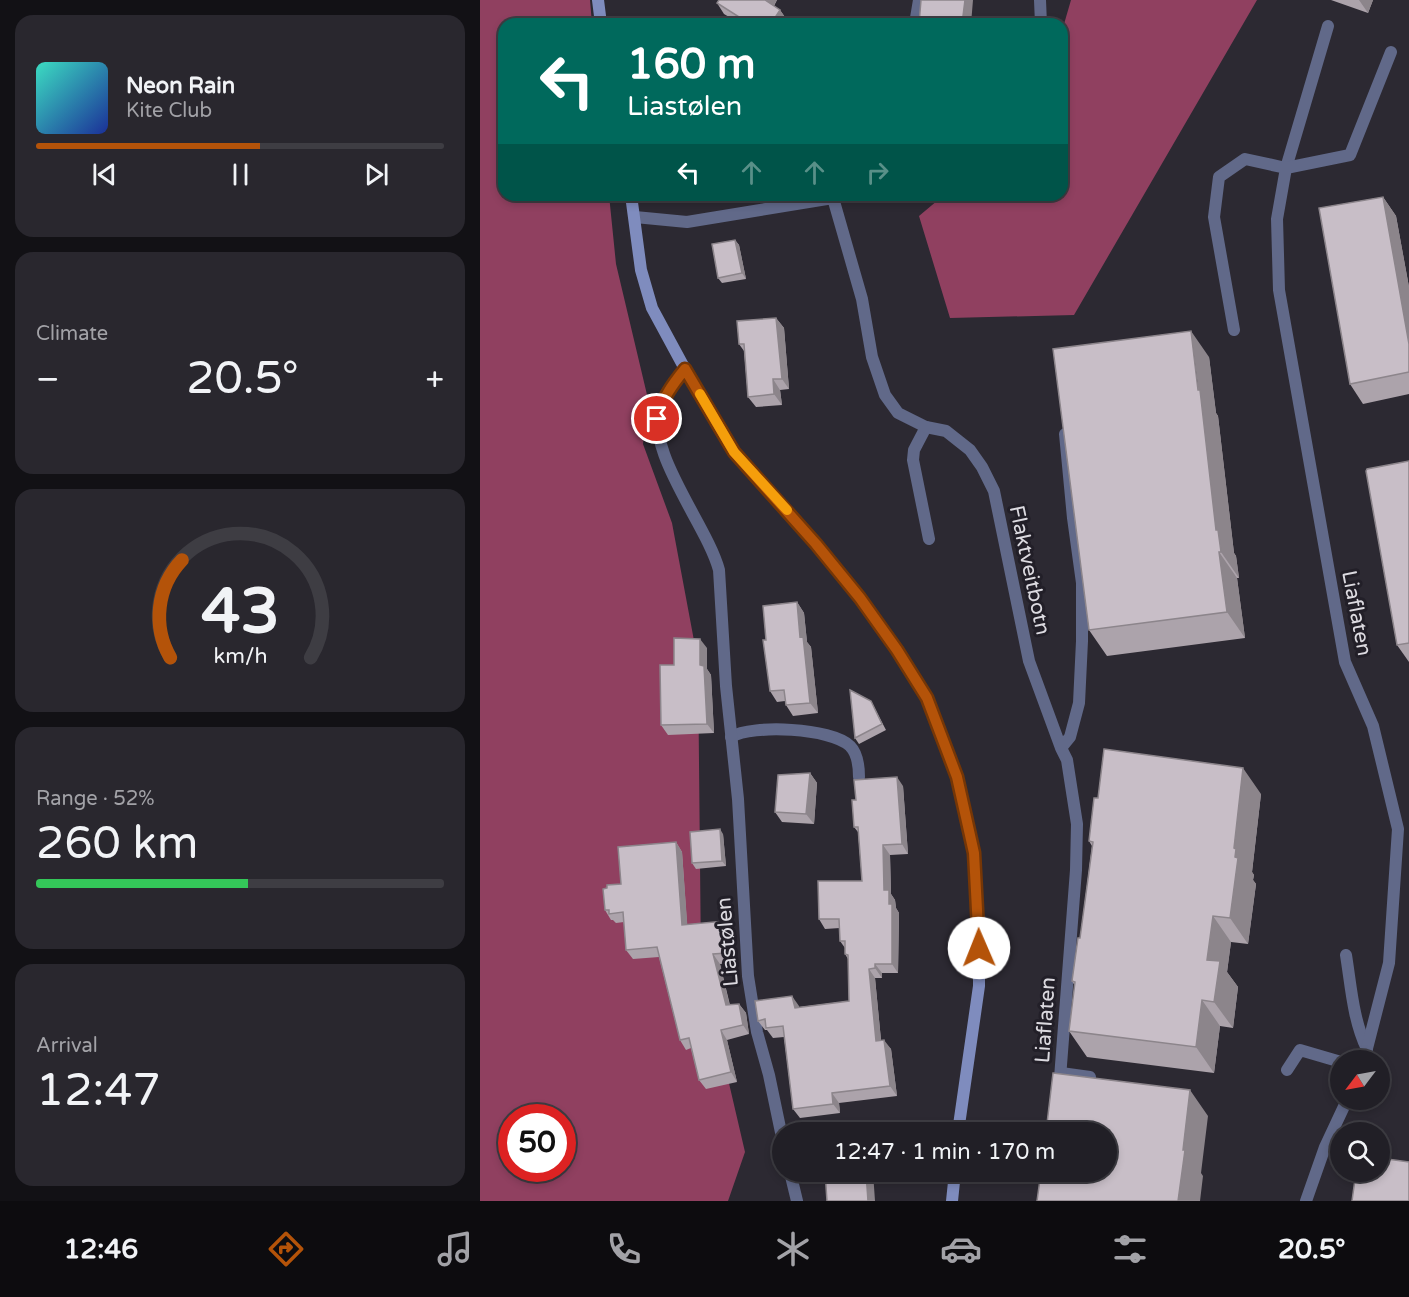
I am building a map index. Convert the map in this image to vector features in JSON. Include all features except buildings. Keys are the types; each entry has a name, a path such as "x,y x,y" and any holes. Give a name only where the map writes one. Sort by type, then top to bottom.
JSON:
{"main road":[{"path":"598,0 600,18"},
{"path":"632,201 641,270 652,308 685,369 734,452 816,544 860,598 897,650 927,698 957,777 974,853 979,929 979,986 959,1122"},
{"path":"952,1201 954,1182"}],"street":[{"path":"916,18 919,0"},
{"path":"1040,0 1041,18"},
{"name":"Liaflaten","path":"1328,26 1286,168 1276,219 1281,302 1345,662 1372,726 1398,829 1389,963 1366,1050"},
{"path":"1234,330 1214,217 1219,177 1245,159 1286,168 1350,155 1391,52"},
{"name":"Flaktveitbotn","path":"635,217 687,222 812,201"},
{"name":"Flaktveitbotn","path":"837,201 862,299 872,357 885,395 898,413 926,427 946,431 970,450 994,491 1029,661 1061,748"},
{"name":"Liastølen","path":"685,369 669,388 660,404 657,419 668,467 715,553 719,570 738,799 748,975 756,1032 769,1075 779,1122"},
{"path":"1061,748 1070,737 1079,703 1082,641 1082,583 1073,518 1064,420"},
{"path":"926,427 914,450 913,460 928,539"},
{"path":"731,736 739,732 754,730 808,732 835,738 848,744 855,753 858,760 859,777"},
{"name":"Liaflaten","path":"1057,1102 1076,870 1077,824 1067,760 1061,748"},
{"path":"1346,955 1364,1050"},
{"path":"1287,1070 1300,1050 1330,1059"},
{"path":"1061,1073 1090,1077"},
{"path":"1306,1201 1325,1147 1342,1110"},
{"path":"792,1182 797,1201"}],"shaded area":[{"path":"480,0 590,0 592,18 498,18 498,201 610,201 616,264 648,399 643,444 672,523 698,662 701,963 745,1152 728,1201 480,1201"},
{"path":"1071,0 1257,0 1074,315 950,318 919,216 937,201 1068,201 1068,18 1066,18"}],"slow traffic":[{"path":"700,394 734,452 787,510"}],"route":[{"path":"657,419 660,404 669,388 685,369 734,452 816,544 860,598 927,698 957,777 974,853 979,948"}]}
